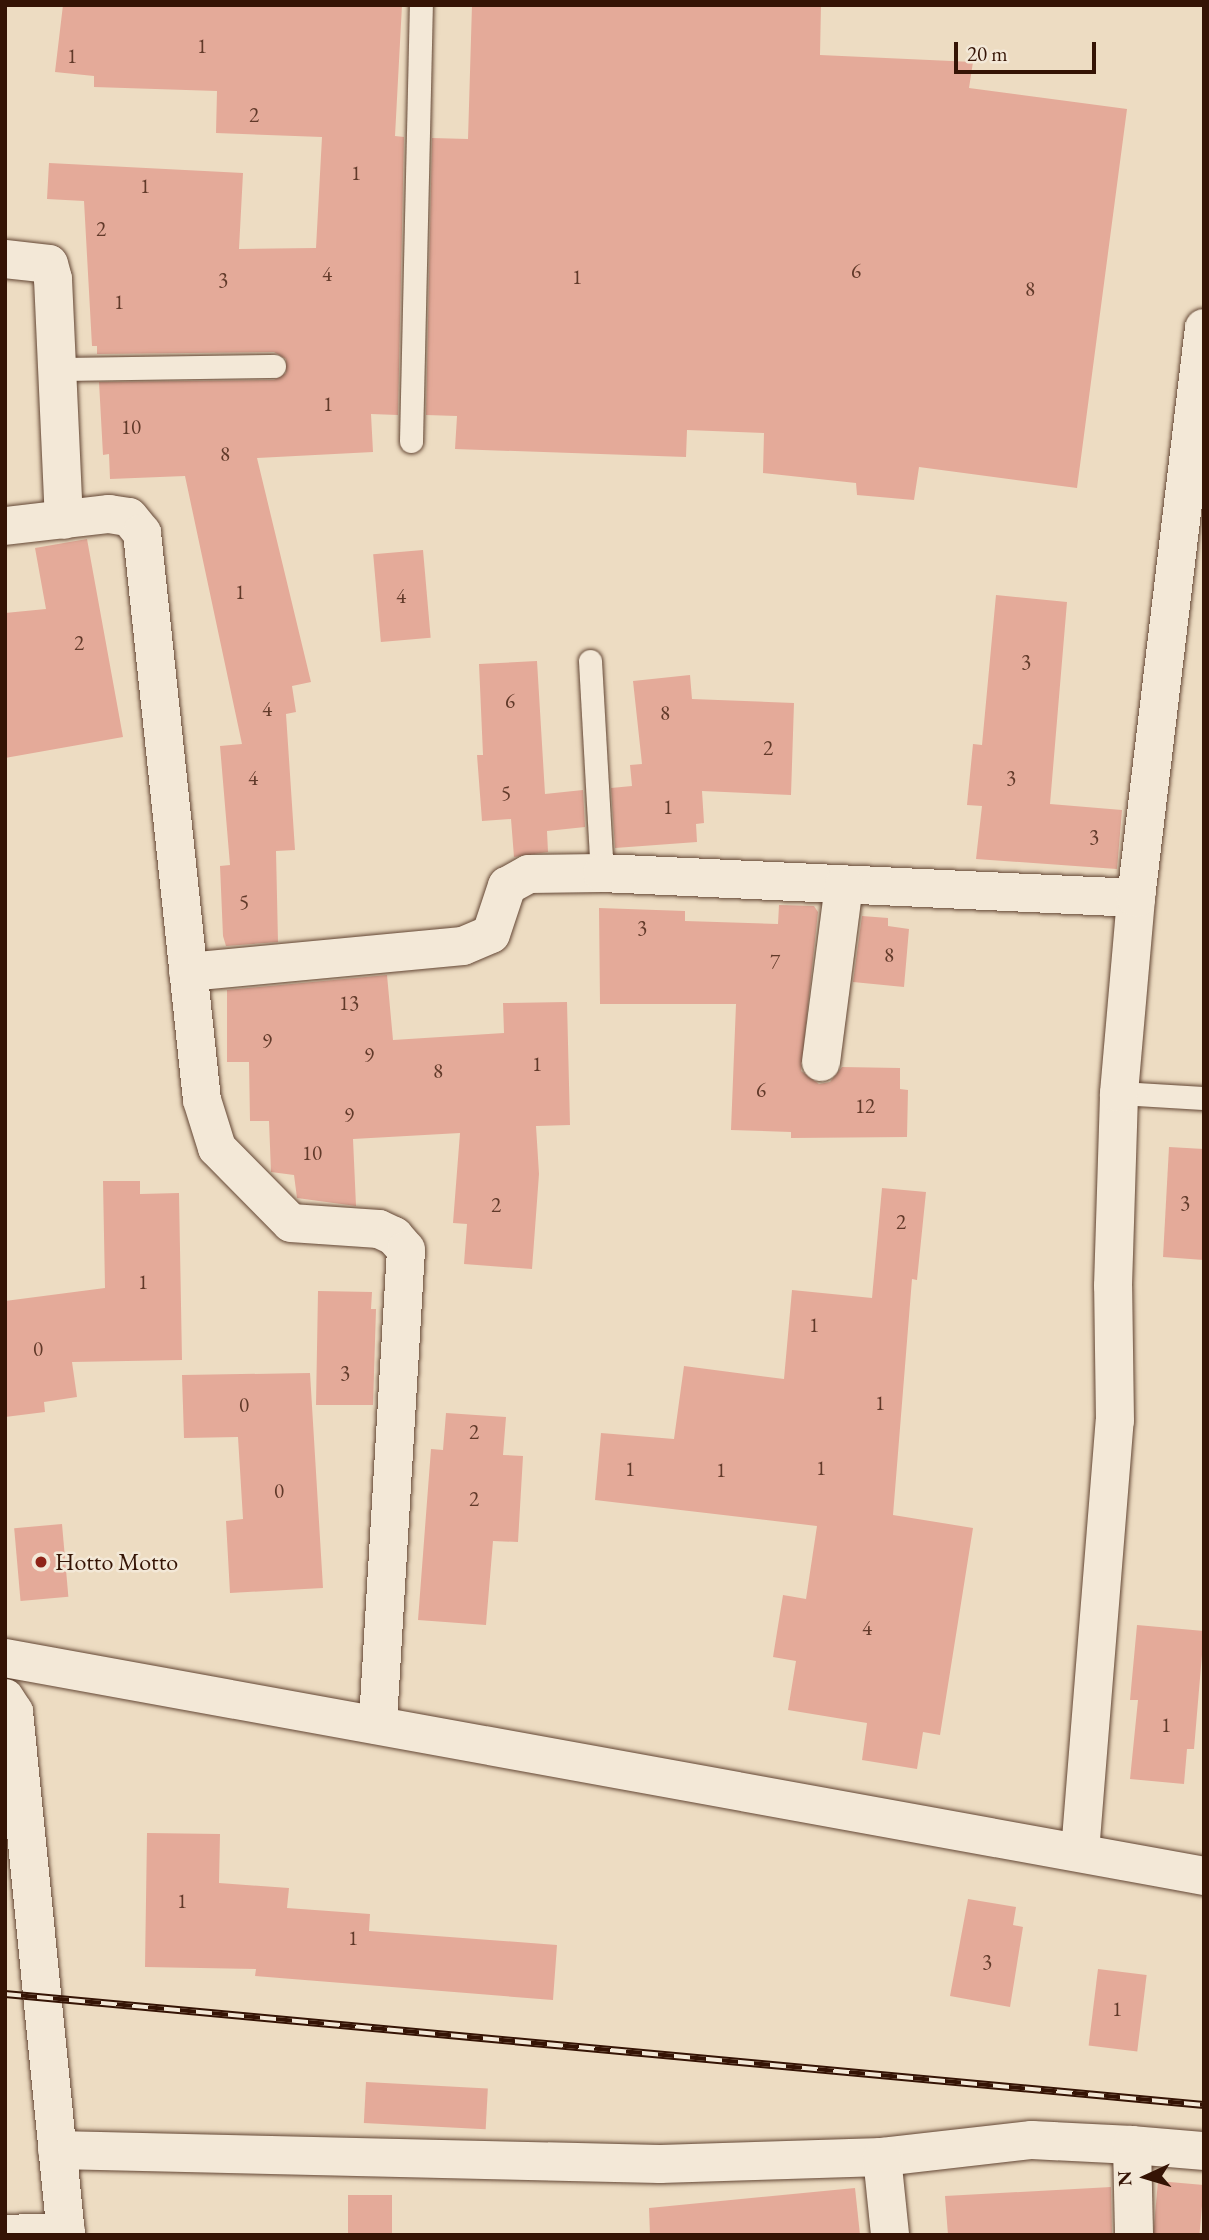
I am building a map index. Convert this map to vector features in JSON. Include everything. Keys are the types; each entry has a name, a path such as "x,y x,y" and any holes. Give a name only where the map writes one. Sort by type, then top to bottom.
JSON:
{"street":[{"path":"5,259 49,264 64,520"},
{"path":"1080,1853 1115,1421 1113,1286 1119,1093 1136,898 1204,328"},
{"path":"5,526 129,517 142,533 202,1100 217,1148 291,1223 379,1229 394,1236 406,1250 378,1725"},
{"path":"188,972 463,946 491,934 507,886 529,874 602,873 1136,898"},
{"path":"821,1062 844,884"},
{"path":"5,1658 1204,1876"},
{"path":"5,1698 14,1712 66,2233 5,2234"},
{"path":"57,2150 633,2164 882,2157 1032,2140 1204,2151"},
{"path":"1132,2145 1134,2235"},
{"path":"882,2157 890,2235"}],"lane":[{"path":"411,441 421,5"},
{"path":"57,369 274,366"},
{"path":"590,661 602,873"},
{"path":"1119,1093 1204,1098"}],"building":[{"path":"63,5 402,5 395,136 404,137 398,415 371,414 373,452 257,458 311,682 292,686 296,712 286,714 295,850 276,851 278,942 226,946 223,936 220,866 230,865 220,746 242,744 185,476 110,479 109,454 103,455 99,382 274,380 286,373 286,359 274,352 97,354 97,346 92,346 84,201 47,199 49,163 243,173 239,249 316,248 322,137 216,133 217,91 94,87 94,76 55,72"},
{"path":"472,5 821,5 820,55 973,62 969,88 1127,109 1077,488 919,467 914,500 857,495 856,483 763,473 764,433 687,430 686,457 455,449 457,416 426,415 432,138 468,139"},
{"path":"87,539 123,737 5,758 5,613 46,609 35,548"},
{"path":"423,550 431,638 381,642 373,554"},
{"path":"996,595 1067,602 1050,804 1122,810 1117,869 976,859 982,806 967,805 973,744 982,745"},
{"path":"537,661 545,794 583,790 585,827 547,831 548,852 514,857 511,819 482,821 477,755 483,755 479,664"},
{"path":"690,675 692,699 794,703 791,795 702,791 704,823 696,824 697,842 615,848 611,788 632,786 630,765 642,764 633,681"},
{"path":"779,905 814,906 818,912 801,1071 819,1084 830,1082 842,1067 900,1068 900,1089 908,1090 907,1137 791,1138 791,1132 731,1130 736,1004 600,1004 599,908 685,911 685,921 778,924"},
{"path":"862,916 888,918 888,926 909,929 904,987 853,982"},
{"path":"387,975 393,1040 504,1033 503,1003 567,1002 570,1125 536,1126 539,1174 532,1269 464,1264 467,1224 453,1223 460,1133 353,1139 356,1206 297,1198 294,1175 271,1172 269,1121 250,1121 249,1062 227,1062 227,990"},
{"path":"1169,1147 1204,1149 1204,1260 1163,1257"},
{"path":"103,1181 140,1181 140,1194 179,1193 182,1360 72,1362 77,1397 44,1402 45,1412 5,1417 5,1301 105,1288"},
{"path":"882,1188 926,1192 917,1280 912,1279 893,1515 973,1528 940,1735 923,1732 917,1769 862,1760 867,1723 788,1710 796,1661 773,1657 783,1595 806,1599 817,1526 595,1500 601,1433 674,1439 684,1366 784,1379 792,1290 872,1298"},
{"path":"318,1291 372,1292 371,1309 376,1309 373,1405 316,1405"},
{"path":"310,1373 323,1588 230,1593 226,1521 243,1519 238,1437 184,1438 182,1375"},
{"path":"446,1413 506,1417 503,1455 523,1456 518,1542 493,1541 486,1625 418,1620 431,1449 443,1450"},
{"name":"Hotto Motto","path":"62,1524 68,1597 21,1601 14,1528"},
{"path":"1137,1625 1204,1631 1194,1749 1187,1749 1184,1784 1130,1779 1138,1700 1130,1700"},
{"path":"147,1833 220,1834 219,1883 289,1888 287,1908 370,1914 369,1931 557,1945 553,2000 255,1976 256,1969 145,1967"},
{"path":"968,1899 1016,1907 1013,1925 1023,1927 1010,2007 950,1996"},
{"path":"1098,1969 1147,1975 1137,2051 1089,2045"},
{"path":"366,2082 488,2088 486,2129 364,2123"},
{"path":"1158,2181 1204,2185 1199,2235 1153,2235"},
{"path":"1111,2187 1112,2235 948,2235 945,2196"},
{"path":"855,2188 860,2235 650,2235 649,2208"},
{"path":"348,2195 392,2195 392,2235 348,2235"}],"railway":[{"path":"5,1994 1204,2105"}],"place":[{"name":"Hotto Motto","path":"41,1562"}]}
